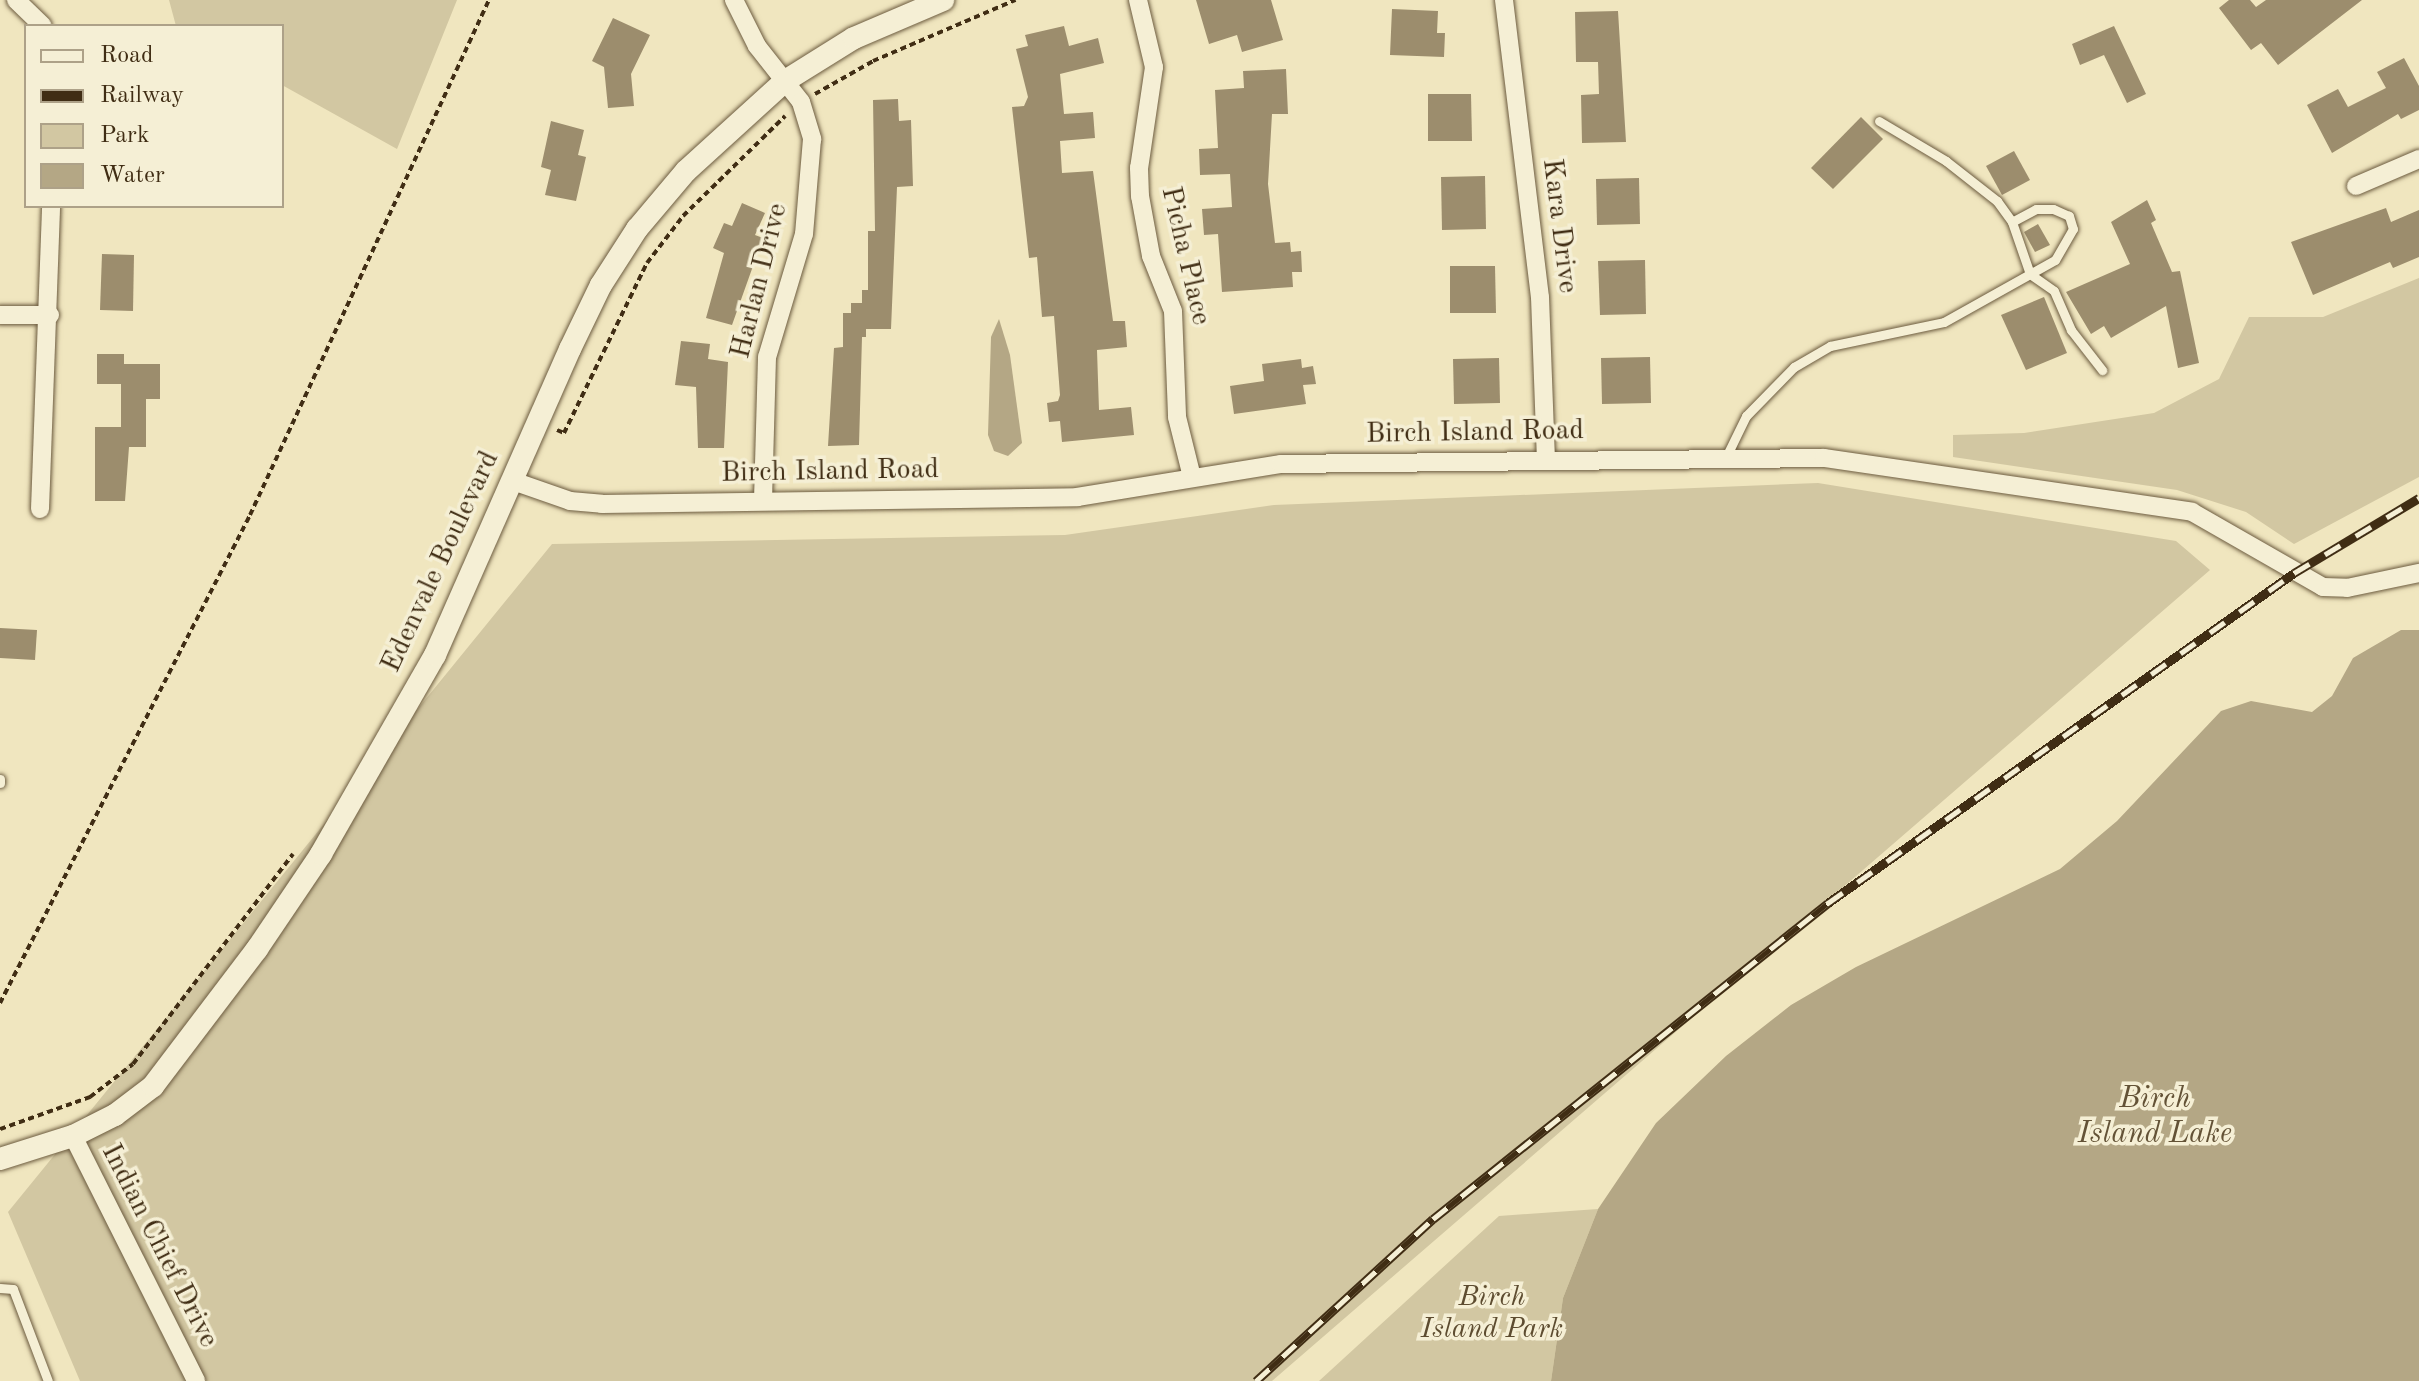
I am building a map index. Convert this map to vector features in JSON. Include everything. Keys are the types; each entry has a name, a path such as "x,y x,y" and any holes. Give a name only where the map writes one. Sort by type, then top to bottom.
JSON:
{"street":[{"path":"16,0 41,24"},
{"name":"Harlan Drive","path":"734,0 757,46 785,81 808,120 812,187 804,234 767,357 763,501"},
{"name":"Edenvale Boulevard","path":"0,1159 73,1136 115,1115 153,1086 273,925 321,854 435,655 601,285 637,229 686,171 785,81 854,38 943,0"},
{"name":"Picha Place","path":"1138,0 1154,67 1139,168 1140,196 1151,256 1173,311 1177,417 1192,477"},
{"name":"Kara Drive","path":"1504,0 1540,297 1546,460"},
{"path":"2356,186 2419,159"},
{"path":"40,509 50,315 51,208"},
{"path":"0,315 50,315"},
{"name":"Birch Island Road","path":"513,481 570,501 602,504 1077,497 1281,464 1824,458 2192,512 2323,587 2347,588 2419,573"},
{"name":"Indian Chief Drive","path":"73,1136 196,1381"}],"lane":[{"path":"1879,121 1976,183 2012,222 2030,274 2054,291 2071,330 2102,370"},
{"path":"1725,459 1746,416 1794,367 1830,346 1944,322 2055,260 2069,241 2069,216 2036,209 2012,222"},
{"path":"0,1288 13,1289 48,1381"}],"path":[{"path":"0,1003 250,515 489,0"}],"green space":[{"path":"169,0 457,0 397,149 284,86 284,24 175,24"},
{"path":"2419,278 2419,477 2294,544 2246,512 2177,490 1953,457 1953,435 2024,433 2154,413 2219,379 2249,317 2323,317"},
{"path":"1818,483 2176,541 2210,570 1272,1381 80,1381 8,1212 552,544 1065,535 1274,505"},
{"name":"Birch Island Park","path":"1598,1209 1563,1298 1551,1381 1319,1381 1499,1216"}],"water":[{"path":"999,319 1010,355 1022,443 1008,456 994,451 988,435 991,337"},
{"name":"Birch Island Lake","path":"2401,630 2419,630 2419,1381 1551,1381 1563,1298 1598,1209 1656,1123 1726,1056 1791,1005 1856,967 2060,869 2117,821 2221,711 2251,701 2312,712 2332,696 2353,658"}],"building":[{"path":"1196,0 1271,0 1283,40 1242,52 1237,35 1209,44"},
{"path":"2229,0 2250,0 2256,7 2266,0 2362,0 2278,65 2261,43 2251,50 2219,8"},
{"path":"1392,9 1438,11 1437,33 1445,33 1444,57 1390,55"},
{"path":"1618,11 1626,142 1582,143 1581,95 1599,94 1598,62 1576,62 1575,12"},
{"path":"613,18 650,35 631,74 634,106 608,108 604,67 592,61"},
{"path":"1064,26 1069,46 1098,38 1104,63 1060,74 1064,114 1093,112 1095,138 1060,141 1062,173 1093,171 1113,321 1125,321 1127,347 1097,350 1099,410 1131,407 1134,435 1062,442 1060,421 1049,422 1047,403 1058,401 1060,395 1054,316 1042,317 1037,257 1029,258 1012,107 1024,106 1028,97 1016,49 1028,46 1025,35"},
{"path":"2114,26 2146,94 2127,103 2104,55 2080,65 2072,44"},
{"path":"2404,58 2419,86 2419,110 2401,119 2398,114 2332,153 2307,105 2338,89 2348,107 2386,88 2377,72"},
{"path":"1286,69 1288,114 1272,114 1268,184 1275,243 1290,242 1291,252 1301,251 1302,272 1292,272 1293,287 1222,292 1218,234 1204,235 1202,209 1232,207 1230,174 1200,175 1199,149 1218,148 1215,90 1244,88 1243,71"},
{"path":"1428,94 1471,94 1472,141 1428,141"},
{"path":"898,99 899,121 911,120 913,186 897,187 891,329 866,329 866,337 862,337 859,445 828,446 834,348 843,347 843,313 851,313 851,303 862,303 862,290 868,290 868,231 875,231 873,100"},
{"path":"1861,117 1883,139 1833,189 1811,168"},
{"path":"551,121 584,130 578,155 586,157 576,201 545,195 551,170 541,167"},
{"path":"2014,151 2030,180 2002,195 1986,166"},
{"path":"1485,176 1486,229 1442,230 1441,177"},
{"path":"1639,178 1640,224 1597,225 1596,179"},
{"path":"2147,200 2156,220 2151,223 2172,272 2180,271 2199,363 2178,368 2166,306 2111,338 2104,326 2091,334 2066,292 2130,264 2111,222"},
{"path":"742,203 765,213 755,235 763,238 732,325 706,318 724,253 713,248 724,223 732,226"},
{"path":"2386,208 2391,222 2419,210 2419,257 2393,268 2390,262 2313,295 2291,242"},
{"path":"2038,224 2050,245 2035,252 2024,232"},
{"path":"102,254 134,255 133,311 100,310"},
{"path":"1645,260 1646,314 1600,315 1598,261"},
{"path":"1450,266 1495,266 1496,313 1450,313"},
{"path":"2044,297 2067,353 2026,370 2001,315"},
{"path":"681,341 710,344 708,359 728,362 724,448 698,448 696,387 675,385"},
{"path":"97,354 124,354 124,364 160,364 160,399 146,399 146,447 129,447 125,501 95,501 95,427 121,427 121,384 97,384"},
{"path":"1650,357 1651,403 1602,404 1601,358"},
{"path":"1499,358 1500,403 1454,404 1453,359"},
{"path":"1301,359 1302,368 1313,366 1316,384 1303,385 1306,404 1234,414 1230,386 1264,381 1262,364"},
{"path":"0,628 37,630 35,660 0,658"}],"railway":[{"path":"1256,1381 1433,1219 1828,903 2294,573 2419,498"}]}
